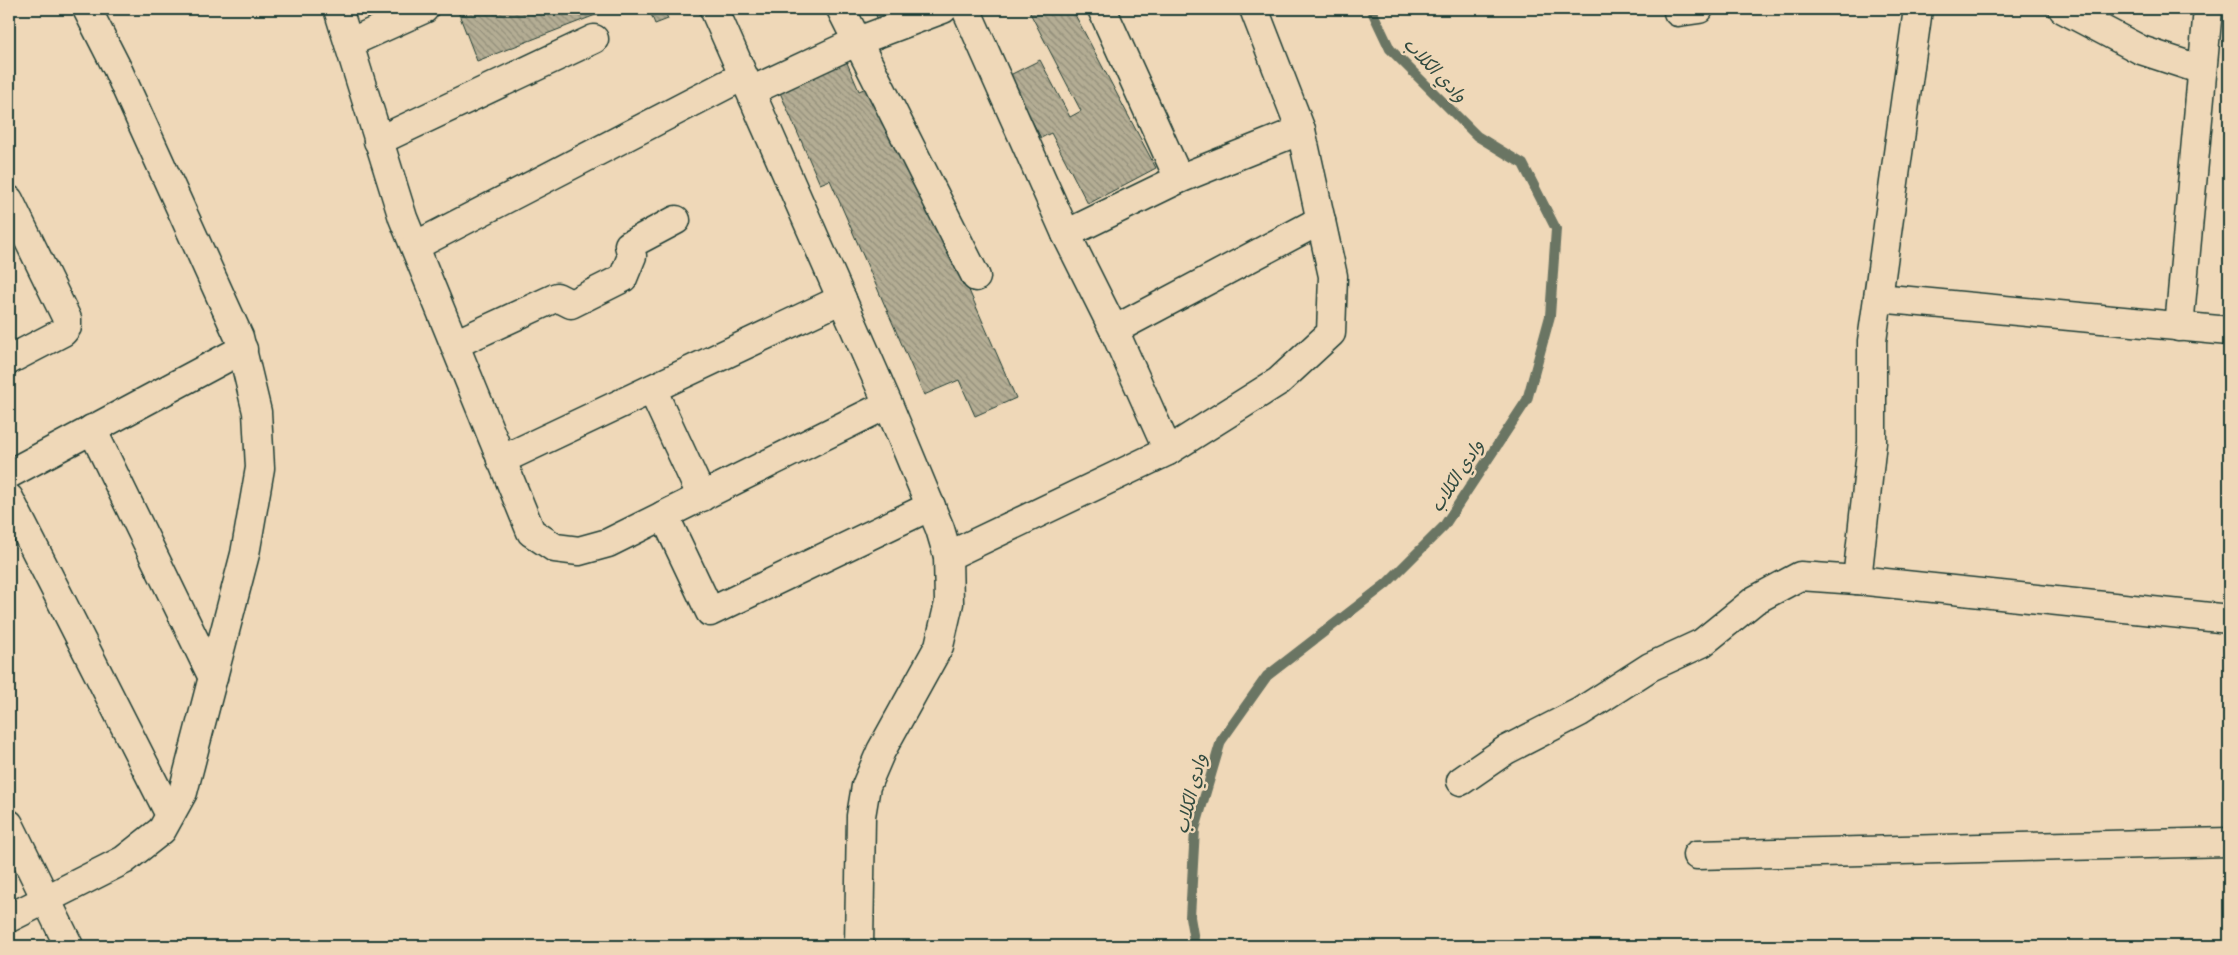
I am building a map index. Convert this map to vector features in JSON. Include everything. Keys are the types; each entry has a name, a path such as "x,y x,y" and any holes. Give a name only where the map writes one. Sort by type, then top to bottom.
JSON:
{"street":[{"path":"9,918 124,860 162,830 183,792 245,554 260,468 257,412 239,337 117,68 87,9"},
{"path":"338,9 403,218 531,532 555,548 580,550 608,543 888,404"},
{"path":"350,43 424,9"},
{"path":"714,9 888,404 940,528 948,556 949,604 939,646 881,751 866,786 861,816 858,946"},
{"path":"841,9 976,277"},
{"path":"414,246 747,83 943,9"},
{"path":"966,9 1066,234 1114,330 1168,451"},
{"path":"1102,9 1179,179"},
{"path":"948,556 1168,451 1279,381 1331,334 1333,276 1302,130 1254,9"},
{"path":"1857,580 1872,442 1872,341 1918,9"},
{"path":"2063,9 2141,50 2202,70"},
{"path":"2179,327 2208,9"},
{"path":"378,141 594,39"},
{"path":"1066,234 1179,179 1302,130"},
{"path":"9,200 67,319 67,327 63,332 9,360"},
{"path":"455,344 557,296 570,304 623,278 632,256 629,245 676,220"},
{"path":"1114,330 1321,220"},
{"path":"1878,298 2229,332"},
{"path":"502,460 842,299"},
{"path":"9,474 242,349"},
{"path":"652,388 702,496"},
{"path":"92,429 213,678"},
{"path":"9,498 170,814"},
{"path":"664,515 710,612 931,506"},
{"path":"1461,782 1506,750 1580,712 1650,667 1702,643 1755,600 1800,576 1857,580 2229,619"},
{"path":"9,824 69,946"},
{"path":"1697,855 2229,842"}],"building":[{"path":"457,9 611,9 477,61"},
{"path":"649,9 664,9 668,19 655,24"},
{"path":"873,9 916,9 880,24"},
{"path":"1028,9 1072,9 1156,168 1088,204 1051,133 1041,138 1008,76 1040,60 1070,117 1081,111"},
{"path":"845,58 859,91 875,84 930,201 1016,398 975,416 959,380 924,395 830,180 820,184 778,88"}],"waterway":[{"name":"وادي الكلاب","path":"1195,946 1190,917 1195,829 1221,741 1267,676 1386,584 1444,526 1527,400 1550,316 1556,229 1523,164 1477,136 1390,49 1371,9"}]}
